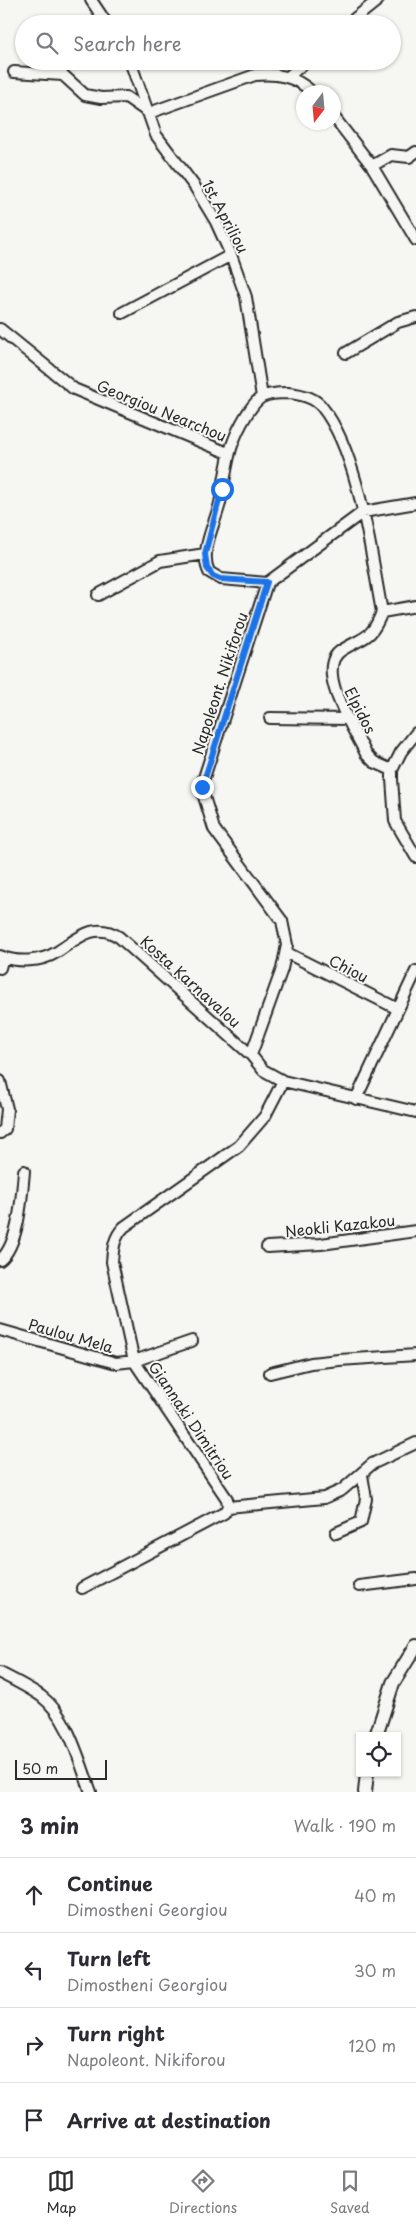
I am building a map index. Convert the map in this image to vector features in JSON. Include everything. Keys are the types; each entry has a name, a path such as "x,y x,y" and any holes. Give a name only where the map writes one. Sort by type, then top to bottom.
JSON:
{"street":[{"path":"91,0 101,15"},
{"path":"359,15 378,0"},
{"name":"1st Apriliou","path":"133,70 156,134 195,187 216,222 231,255 246,297 262,397"},
{"path":"288,77 296,70"},
{"path":"14,72 64,75 84,95 100,98 126,97 149,113 255,75 270,74 288,77 304,85"},
{"path":"341,126 372,166 416,240"},
{"path":"372,166 391,155 409,156 416,152"},
{"path":"122,313 231,255"},
{"path":"346,353 398,322 416,317"},
{"name":"Georgiou Nearchou","path":"0,329 74,389 228,453 238,428 250,410 262,397"},
{"path":"262,397 296,394 307,396 322,406 332,423 348,460 363,512 382,612 416,606"},
{"path":"228,453 220,504 205,554 209,572 220,579 267,582 363,512 416,503"},
{"path":"98,595 160,561 205,554"},
{"name":"Napoleont. Nikiforou","path":"251,1055 287,953 282,921 214,829 202,787 267,582"},
{"name":"Elpidos","path":"382,612 374,630 367,638 342,650 335,658 331,676 332,685 370,758 392,770"},
{"path":"270,718 349,719"},
{"path":"416,733 401,752 392,770 395,821 416,857"},
{"name":"Kosta Karnavalou","path":"2,956 19,960 37,959 56,953 87,932 110,932 119,937 251,1055 264,1070 283,1081 416,1112"},
{"name":"Chiou","path":"287,953 398,1009"},
{"path":"0,968 2,956"},
{"path":"356,1099 416,972"},
{"path":"0,1081 7,1109 5,1129 0,1133"},
{"name":"Giannaki Dimitriou","path":"228,1507 227,1499 134,1361 112,1262 115,1240 124,1228 239,1146 265,1116 283,1081"},
{"path":"0,1260 8,1253 18,1219 22,1203 24,1171"},
{"name":"Neokli Kazakou","path":"267,1247 321,1244 416,1231"},
{"name":"Paulou Mela","path":"0,1330 106,1361 125,1363 192,1341"},
{"path":"270,1373 330,1361 416,1355"},
{"path":"82,1588 224,1513 228,1507 324,1498 342,1490 362,1475 372,1464 416,1443"},
{"path":"336,1533 361,1522 366,1499 362,1475"},
{"path":"359,1586 416,1579"},
{"path":"377,1732 393,1683 414,1652"},
{"path":"0,1673 42,1697 53,1708 69,1735 91,1792"},
{"path":"365,1792 367,1777"}],"route":[{"path":"202,787 267,582 220,579 213,576 207,568 205,554 220,504 222,489"}]}
